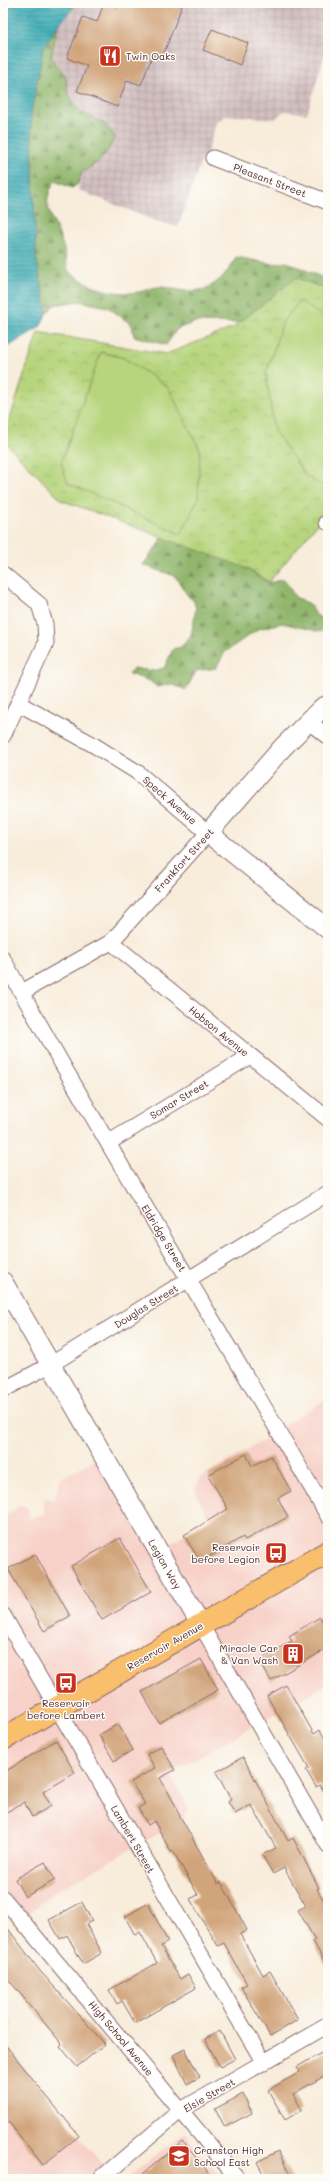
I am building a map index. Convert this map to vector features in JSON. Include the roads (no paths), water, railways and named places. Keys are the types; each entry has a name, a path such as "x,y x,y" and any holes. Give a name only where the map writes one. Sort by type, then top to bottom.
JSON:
{"main road":[{"name":"Reservoir Avenue","path":"3,1739 328,1552"}],"street":[{"name":"Pleasant Street","path":"213,158 328,202"},
{"path":"3,574 40,604 45,624 46,643 4,733"},
{"name":"Speck Avenue","path":"18,703 92,744 137,772 208,833 328,929"},
{"name":"Frankfort Street","path":"22,992 111,942 283,747 308,721 328,705"},
{"path":"308,721 328,737"},
{"name":"Hobson Avenue","path":"111,942 328,1119"},
{"name":"Eldridge Street","path":"3,959 108,1143 328,1516"},
{"name":"Somar Street","path":"108,1143 250,1056"},
{"name":"Douglas Street","path":"3,1390 50,1365 328,1193"},
{"name":"Legion Way","path":"3,1282 328,1845"},
{"name":"Lambert Street","path":"3,1615 264,2063"},
{"name":"High School Avenue","path":"3,1898 238,2179"},
{"name":"Elsie Street","path":"100,2179 181,2110 328,2025"}],"water":[{"path":"3,3 77,3 57,27 43,49 31,114 36,257 47,313 40,327 3,350"}],"place":[{"name":"Twin Oaks","path":"110,56"},
{"name":"Reservoir before Legion","path":"276,1553"},
{"name":"Miracle Car & Van Wash","path":"293,1654"},
{"name":"Reservoir before Lambert","path":"66,1683"},
{"name":"Cranston High School East","path":"179,2156"}]}
